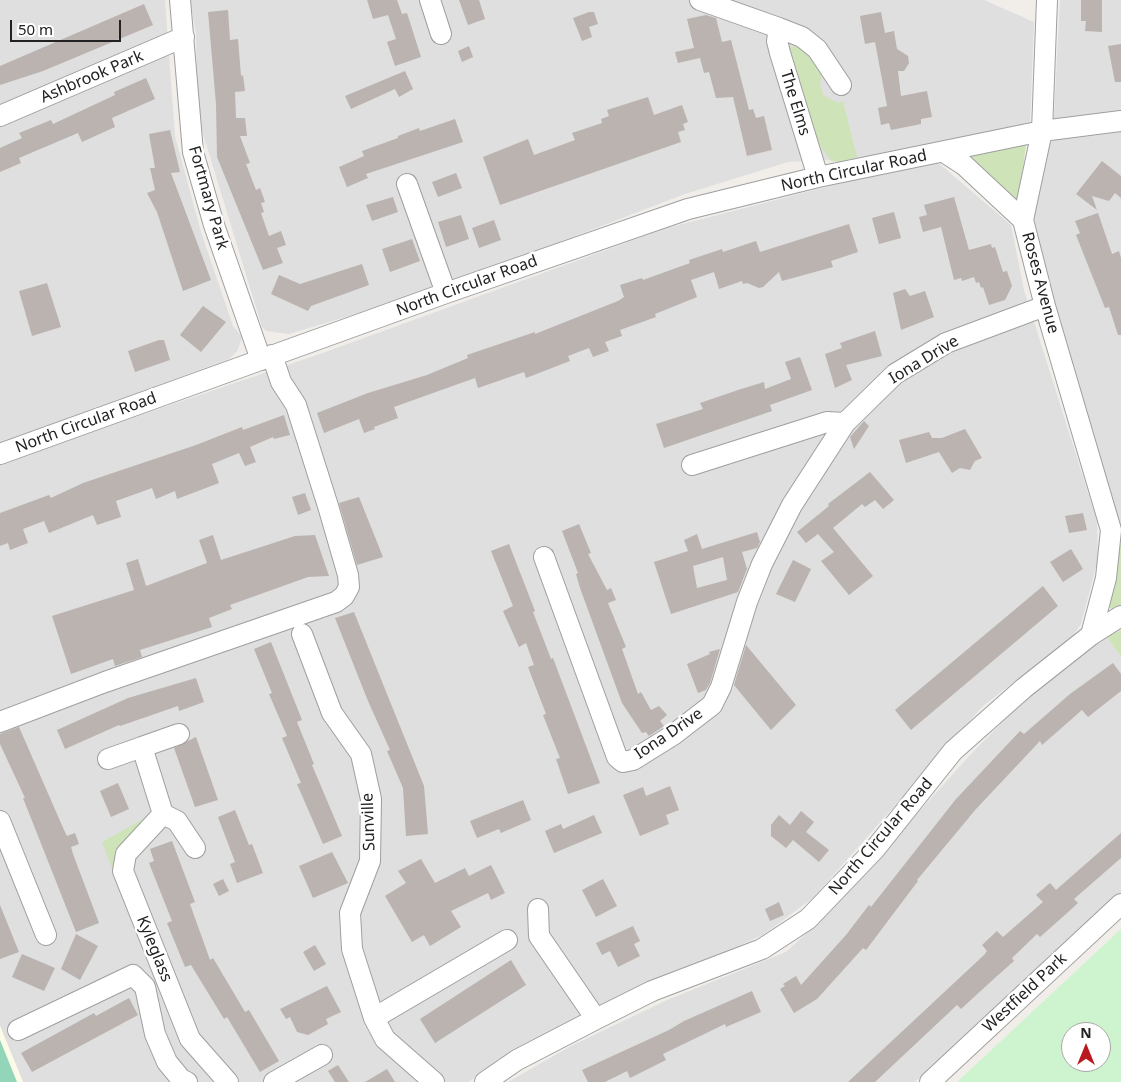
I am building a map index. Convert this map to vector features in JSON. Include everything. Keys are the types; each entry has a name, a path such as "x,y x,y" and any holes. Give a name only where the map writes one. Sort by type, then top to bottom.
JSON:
{"street":[{"name":"Fortmary Park","path":"0,722 105,682 336,602 344,596 349,587 348,575 296,405 266,358 214,225 193,152 190,133 180,0"},
{"path":"430,0 441,34"},
{"path":"700,0 802,37 817,49 841,85"},
{"name":"Roses Avenue","path":"1047,0 1042,131 1023,220 1045,306 1116,534"},
{"name":"The Elms","path":"779,28 777,41 780,53 818,177"},
{"name":"Ashbrook Park","path":"0,116 184,37"},
{"name":"North Circular Road","path":"0,454 446,293 688,209 818,177 1042,131 1121,121"},
{"name":"North Circular Road","path":"944,152 964,165 1023,220"},
{"path":"407,184 446,293"},
{"name":"Iona Drive","path":"544,557 616,757 623,762 633,760 673,735 712,705 721,687 747,602 762,564 792,505 845,423 895,374 946,343 1045,306"},
{"path":"692,465 827,422 845,423"},
{"path":"1091,635 1116,534"},
{"name":"North Circular Road","path":"485,1082 518,1060 652,992 762,949 808,918 875,849 953,751 1024,688 1091,635 1121,616"},
{"name":"Sunville","path":"302,634 332,713 361,754 371,800 370,861 350,913 352,949 374,1018 385,1039 434,1082"},
{"path":"108,759 179,734"},
{"path":"142,747 163,814 177,821 195,848"},
{"name":"Kyleglass","path":"163,814 126,854 123,871 190,1039 227,1082"},
{"path":"0,821 46,934"},
{"name":"Westfield Park","path":"930,1082 1121,904"},
{"path":"538,909 539,936 596,1019"},
{"path":"374,1018 507,940"},
{"path":"18,1030 133,975 145,987 155,1034 167,1062 184,1081"},
{"path":"274,1082 322,1055"}],"shaded area":[{"path":"0,0 165,0 175,136 201,232 233,326 242,337 238,350 229,359 0,443"},
{"path":"190,0 984,0 1034,22 1030,123 856,159 788,162 685,194 539,250 372,309 289,334 266,331 262,327 203,134 197,101 196,34"},
{"path":"1060,0 1121,0 1121,529 1118,527 1030,219 1054,115"},
{"path":"935,160 1011,225 1024,290 1097,521 1098,559 1081,624 1072,637 983,706 814,897 764,934 520,1051 468,1082 23,1082 0,1026 0,463 317,355 667,228 861,178 886,174"},
{"path":"1107,637 1121,657 1121,893 915,1082 508,1082 571,1046 667,1000 786,952 824,917 971,754 1024,700"},
{"path":"0,1026 23,1082 0,1082"}],"green space":[{"path":"790,47 797,47 803,50 822,72 820,85 823,95 838,103 843,101 857,157 840,162 831,161 820,145 815,149 788,55"},
{"path":"1026,145 1019,199 1010,201 968,155"},
{"path":"1118,541 1121,543 1121,607 1114,611 1107,605"},
{"path":"1121,630 1121,657 1107,637"},
{"path":"147,817 125,844 112,868 102,842"},
{"path":"1121,929 1121,1082 957,1082"},
{"path":"0,1040 17,1082 0,1082"}],"building":[{"path":"367,0 397,0 402,14 407,13 421,57 395,66 387,42 396,39 388,15 373,19"},
{"path":"459,0 479,0 485,19 468,25"},
{"path":"1081,0 1102,0 1102,32 1085,31 1086,21 1081,21"},
{"path":"144,4 153,25 43,71 0,85 0,66"},
{"path":"228,10 230,40 238,39 241,76 243,75 245,91 235,92 236,118 245,118 247,136 240,136 250,163 246,164 256,190 260,188 265,202 261,203 264,212 261,213 269,236 281,231 286,245 277,248 283,263 263,270 217,157 216,104 208,12"},
{"path":"594,12 598,24 589,27 592,37 582,41 573,18"},
{"path":"881,12 885,33 894,31 897,49 908,56 909,63 904,71 898,71 901,96 927,91 932,117 921,119 921,124 891,130 889,123 881,125 878,108 887,106 875,42 865,44 860,16"},
{"path":"706,15 716,18 722,42 731,40 749,110 753,109 756,118 764,116 772,150 747,156 733,97 716,98 709,72 704,73 700,58 678,63 675,52 694,48 687,19"},
{"path":"1121,44 1121,82 1115,82 1108,46"},
{"path":"469,46 473,57 462,62 458,51"},
{"path":"405,71 413,89 399,97 395,89 351,109 345,96"},
{"path":"146,78 155,99 112,118 115,127 82,142 78,133 19,158 21,163 0,172 0,148 22,138 19,133 51,120 53,124 115,95 114,92"},
{"path":"648,97 654,115 682,105 688,122 683,124 685,130 678,132 681,142 500,205 483,157 528,139 534,155 556,147 575,140 572,133 602,123 601,119 609,116 607,110"},
{"path":"455,119 463,142 366,174 368,178 347,187 339,167 364,156 362,151 419,128 420,131"},
{"path":"170,130 180,172 171,173 211,280 183,291 157,212 147,193 155,190 150,168 155,168 149,134"},
{"path":"1102,161 1121,176 1121,198 1115,193 1109,201 1092,196 1097,210 1076,194"},
{"path":"456,173 462,188 438,197 432,182"},
{"path":"393,197 398,212 372,221 366,205"},
{"path":"954,197 969,250 991,244 992,248 995,247 1003,272 1007,271 1012,286 1005,300 989,305 983,287 981,288 979,282 976,283 974,277 962,281 961,278 954,280 941,227 923,232 919,217 927,215 924,205"},
{"path":"894,212 901,238 879,244 872,218"},
{"path":"1098,213 1112,254 1119,251 1121,258 1121,335 1118,335 1109,307 1105,308 1076,235 1080,233 1075,221"},
{"path":"461,215 469,239 446,247 438,222"},
{"path":"494,220 501,240 479,248 472,228"},
{"path":"849,224 858,252 831,261 833,267 782,281 779,272 763,287 759,288 747,283 743,284 742,281 719,289 714,272 691,280 697,297 655,314 656,317 620,330 622,336 605,342 609,351 593,357 589,348 568,356 570,361 526,378 524,372 478,388 475,378 394,407 398,418 374,427 375,429 364,433 359,419 324,433 317,413 368,393 427,375 468,358 467,355 535,332 535,334 618,301 624,297 620,285 642,278 643,280 690,263 689,260 722,249 723,252 756,241 760,252"},
{"path":"412,239 420,261 390,272 382,249"},
{"path":"362,264 369,285 311,306 308,311 271,294 279,275 300,284"},
{"path":"47,283 61,327 32,336 19,291"},
{"path":"905,289 910,296 925,291 934,317 901,330 893,293"},
{"path":"203,306 226,322 201,352 180,335"},
{"path":"875,331 882,356 846,365 852,380 835,388 825,354 842,348 840,343"},
{"path":"164,340 170,360 135,372 128,351"},
{"path":"800,357 812,390 770,405 772,411 664,448 656,424 703,409 700,403 738,390 764,382 765,389 791,379 785,362"},
{"path":"284,415 290,435 274,439 273,437 250,447 256,462 245,466 239,453 212,464 219,483 177,499 175,491 156,499 152,488 116,501 121,517 97,525 93,515 49,533 44,521 23,529 28,543 10,550 8,543 0,546 0,513 49,495 51,498 83,483 196,445 242,427 243,430"},
{"path":"864,421 869,426 854,449 850,437"},
{"path":"965,429 982,458 975,461 970,470 960,468 952,473 939,452 906,463 899,440 929,432 932,438 942,438"},
{"path":"870,472 894,500 883,509 875,500 865,507 862,504 833,528 873,576 849,595 821,561 834,552 818,534 806,543 797,532 829,506 828,504"},
{"path":"305,493 311,510 298,515 292,497"},
{"path":"359,497 383,557 357,565 339,503"},
{"path":"1083,513 1087,530 1069,533 1065,516"},
{"path":"579,524 591,553 588,554 607,590 611,588 616,600 608,603 626,647 622,649 638,694 641,692 651,710 659,706 667,715 660,721 664,726 649,736 646,732 642,733 622,703 580,588 576,574 578,573 562,531"},
{"path":"757,532 760,542 757,548 742,552 747,569 738,592 671,614 654,562 688,551 684,540 697,534 702,549","holes":["723,557 727,580 697,588 693,566"]},
{"path":"213,535 221,560 295,536 315,535 329,576 308,577 230,605 232,609 209,618 212,627 140,650 142,657 115,666 113,659 71,674 52,616 134,590 126,563 138,559 146,586 207,563 199,540"},
{"path":"509,544 535,611 533,612 551,659 553,658 600,783 568,794 556,759 560,758 543,715 546,714 528,667 534,665 526,643 519,647 503,611 513,606 491,551"},
{"path":"1071,549 1083,569 1063,582 1050,562"},
{"path":"793,560 811,569 795,602 776,594"},
{"path":"1043,586 1058,606 911,730 895,710"},
{"path":"354,612 424,786 428,834 406,836 403,788 387,751 390,750 335,618"},
{"path":"271,642 302,720 297,722 314,764 312,765 342,836 323,844 297,784 301,783 282,738 287,736 269,694 272,693 254,649"},
{"path":"746,645 796,705 771,730 734,685"},
{"path":"720,649 710,683 706,690 698,693 687,664 710,654 709,652"},
{"path":"1113,663 1121,674 1121,691 1088,717 1082,710 1042,745 1040,741 976,809 917,880 866,950 863,948 817,999 794,1013 780,989 785,986 783,984 796,976 801,985 846,935 869,905 871,907 956,799 1020,731 1024,734 1070,694"},
{"path":"196,678 204,702 179,711 178,706 119,725 65,749 57,730 128,698"},
{"path":"19,727 67,836 75,833 79,844 71,847 99,923 76,932 23,798 25,798 0,744 0,734"},
{"path":"196,737 218,800 195,807 174,748"},
{"path":"118,783 129,809 111,817 100,791"},
{"path":"670,786 679,810 666,815 669,824 640,836 623,795 643,787 646,796"},
{"path":"523,800 531,820 501,833 499,829 477,838 470,821"},
{"path":"235,810 249,845 252,844 263,873 237,883 230,864 235,862 218,817"},
{"path":"801,811 814,822 806,832 829,850 819,862 793,840 786,848 771,836 771,825 779,815 790,825"},
{"path":"594,815 602,833 554,853 545,831 561,824 563,829"},
{"path":"1121,833 1121,858 1074,899 1078,903 1066,914 1040,937 1037,934 1012,958 1014,961 961,1009 957,1005 875,1082 848,1082 984,955 987,951 982,945 997,931 1003,937 1043,902 1036,895 1050,883 1056,890"},
{"path":"172,841 195,902 190,904 210,960 213,958 245,1012 249,1010 279,1061 260,1072 227,1017 224,1019 191,965 185,967 167,923 172,921 149,863 154,861 150,849"},
{"path":"332,852 348,883 313,898 299,866"},
{"path":"421,859 435,883 465,868 469,876 491,865 505,893 491,900 488,893 451,911 461,927 430,946 424,935 412,942 385,896 406,883 398,871"},
{"path":"223,879 229,891 219,896 213,884"},
{"path":"603,879 617,906 596,917 582,890"},
{"path":"779,902 784,915 770,921 765,909"},
{"path":"0,905 19,952 0,959"},
{"path":"633,926 640,941 634,944 640,956 618,967 610,951 602,955 596,943"},
{"path":"76,934 98,946 80,980 61,969"},
{"path":"315,945 326,964 314,971 303,952"},
{"path":"22,954 55,968 44,991 12,977"},
{"path":"511,960 526,985 435,1043 420,1019"},
{"path":"327,986 341,1012 326,1019 328,1024 308,1035 297,1032 290,1017 286,1019 280,1009"},
{"path":"752,991 761,1012 726,1027 725,1024 663,1054 666,1060 630,1078 627,1071 605,1082 588,1082 582,1070"},
{"path":"129,998 138,1015 32,1072 21,1053 94,1013 96,1016"},
{"path":"338,1065 349,1082 335,1082 328,1071"},
{"path":"387,1069 395,1082 365,1082"}]}
